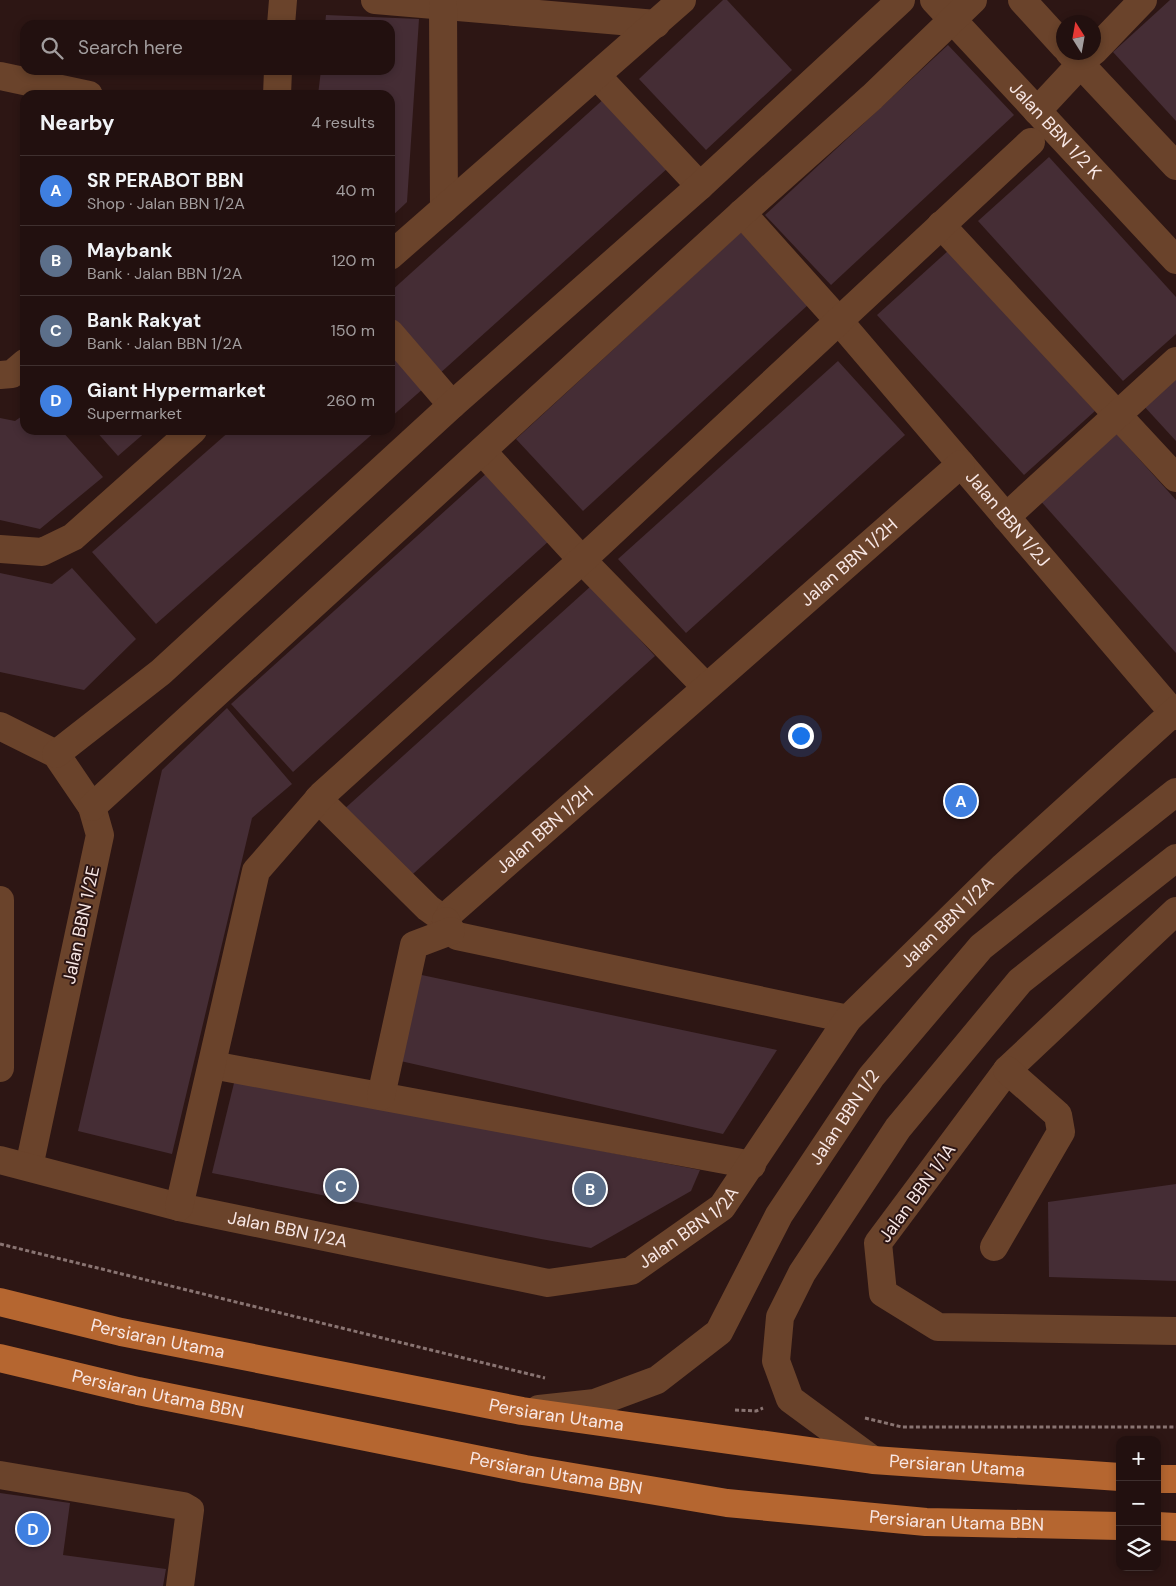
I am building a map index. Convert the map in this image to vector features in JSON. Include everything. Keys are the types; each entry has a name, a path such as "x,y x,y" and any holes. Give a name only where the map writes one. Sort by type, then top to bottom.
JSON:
{"main road":[{"name":"Persiaran Utama","path":"0,1302 122,1332 522,1410 874,1460 1116,1477"},
{"name":"Persiaran Utama BBN","path":"0,1358 138,1391 515,1467 727,1503 926,1522 1116,1526"},
{"path":"1161,1479 1176,1479"},
{"path":"1161,1526 1176,1526"}],"street":[{"path":"281,20 283,0"},
{"path":"375,0 656,24"},
{"path":"395,252 682,0"},
{"path":"56,754 161,672 452,405 700,186 901,0"},
{"name":"Jalan BBN 1/2 K","path":"934,0 1176,260"},
{"path":"92,807 742,213 864,104 973,0"},
{"path":"1022,0 1056,37"},
{"path":"1101,40 1142,0"},
{"path":"443,6 444,209"},
{"path":"1037,111 1081,60"},
{"path":"1087,60 1176,166"},
{"path":"277,90 278,75"},
{"path":"0,76 66,90"},
{"path":"597,76 700,186"},
{"path":"178,1207 256,871 318,799 582,560 1031,142"},
{"name":"Jalan BBN 1/2J","path":"742,213 839,321 1175,713"},
{"path":"941,225 1176,478"},
{"path":"395,339 452,405"},
{"path":"1006,517 1116,414 1176,361"},
{"path":"0,375 12,374 20,367"},
{"path":"0,549 42,552 73,537 187,435"},
{"path":"482,450 582,560 706,687"},
{"name":"Jalan BBN 1/2H","path":"449,926 451,912 961,464"},
{"name":"Jalan BBN 1/2A","path":"0,1160 178,1207 548,1283 630,1271 722,1207 752,1165 848,1019 1004,866 1175,713"},
{"name":"Jalan BBN 1/2E","path":"0,726 56,754 92,807 100,835 29,1167"},
{"name":"Jalan BBN 1/2","path":"522,1410 596,1402 657,1380 719,1332 779,1215 871,1077 981,947 1176,792"},
{"path":"318,799 428,908 449,926 457,936 848,1019"},
{"path":"874,1460 790,1399 776,1361 780,1317 802,1273 898,1128 1020,981 1176,858"},
{"path":"0,900 0,1068"},
{"name":"Jalan BBN 1/1A","path":"1176,911 1007,1070 878,1243 884,1293 938,1327 1176,1331"},
{"path":"381,1096 414,945 449,926"},
{"path":"212,1065 752,1165"},
{"path":"994,1247 1061,1132 1058,1115 1007,1070"},
{"path":"0,1475 183,1506 190,1510 180,1586"}],"path":[{"path":"0,1244 551,1380"},
{"path":"729,1410 756,1411 790,1399"},
{"path":"855,1415 902,1427 1176,1427"}],"building":[{"path":"723,0 727,0 792,70 706,150 639,79"},
{"path":"1170,0 1176,0 1176,121 1113,52"},
{"path":"326,15 419,19 407,202 395,213 395,90 319,90 320,75 395,75 395,20 326,20"},
{"path":"948,45 1014,115 831,285 765,215"},
{"path":"606,97 669,167 438,375 395,328 395,287"},
{"path":"1049,157 1176,297 1176,334 1123,381 978,221"},
{"path":"742,231 809,304 583,511 516,439"},
{"path":"949,250 1095,411 1024,475 877,315"},
{"path":"395,354 425,387 395,414"},
{"path":"838,361 905,435 686,633 618,559"},
{"path":"1176,375 1176,441 1143,405"},
{"path":"0,418 15,421 20,418 20,435 65,435 103,477 40,529 0,520"},
{"path":"1114,431 1176,500 1176,653 1038,498"},
{"path":"99,435 142,435 118,456"},
{"path":"225,435 371,435 156,624 92,552"},
{"path":"488,472 550,540 293,772 231,704"},
{"path":"72,568 136,639 84,690 0,672 0,573 52,584"},
{"path":"591,586 655,656 404,882 341,812"},
{"path":"227,708 292,784 252,818 172,1154 78,1131 162,770"},
{"path":"417,974 777,1050 723,1134 396,1060"},
{"path":"235,1079 700,1170 691,1191 591,1248 541,1239 212,1173"},
{"path":"1176,1184 1176,1281 1049,1277 1048,1202"},
{"path":"0,1493 70,1503 63,1555 166,1569 163,1586 0,1586"}],"place":[{"name":"SR PERABOT BBN","path":"961,801"},
{"name":"Bank Rakyat","path":"341,1186"},
{"name":"Maybank","path":"590,1189"},
{"name":"Giant Hypermarket","path":"33,1529"}]}
